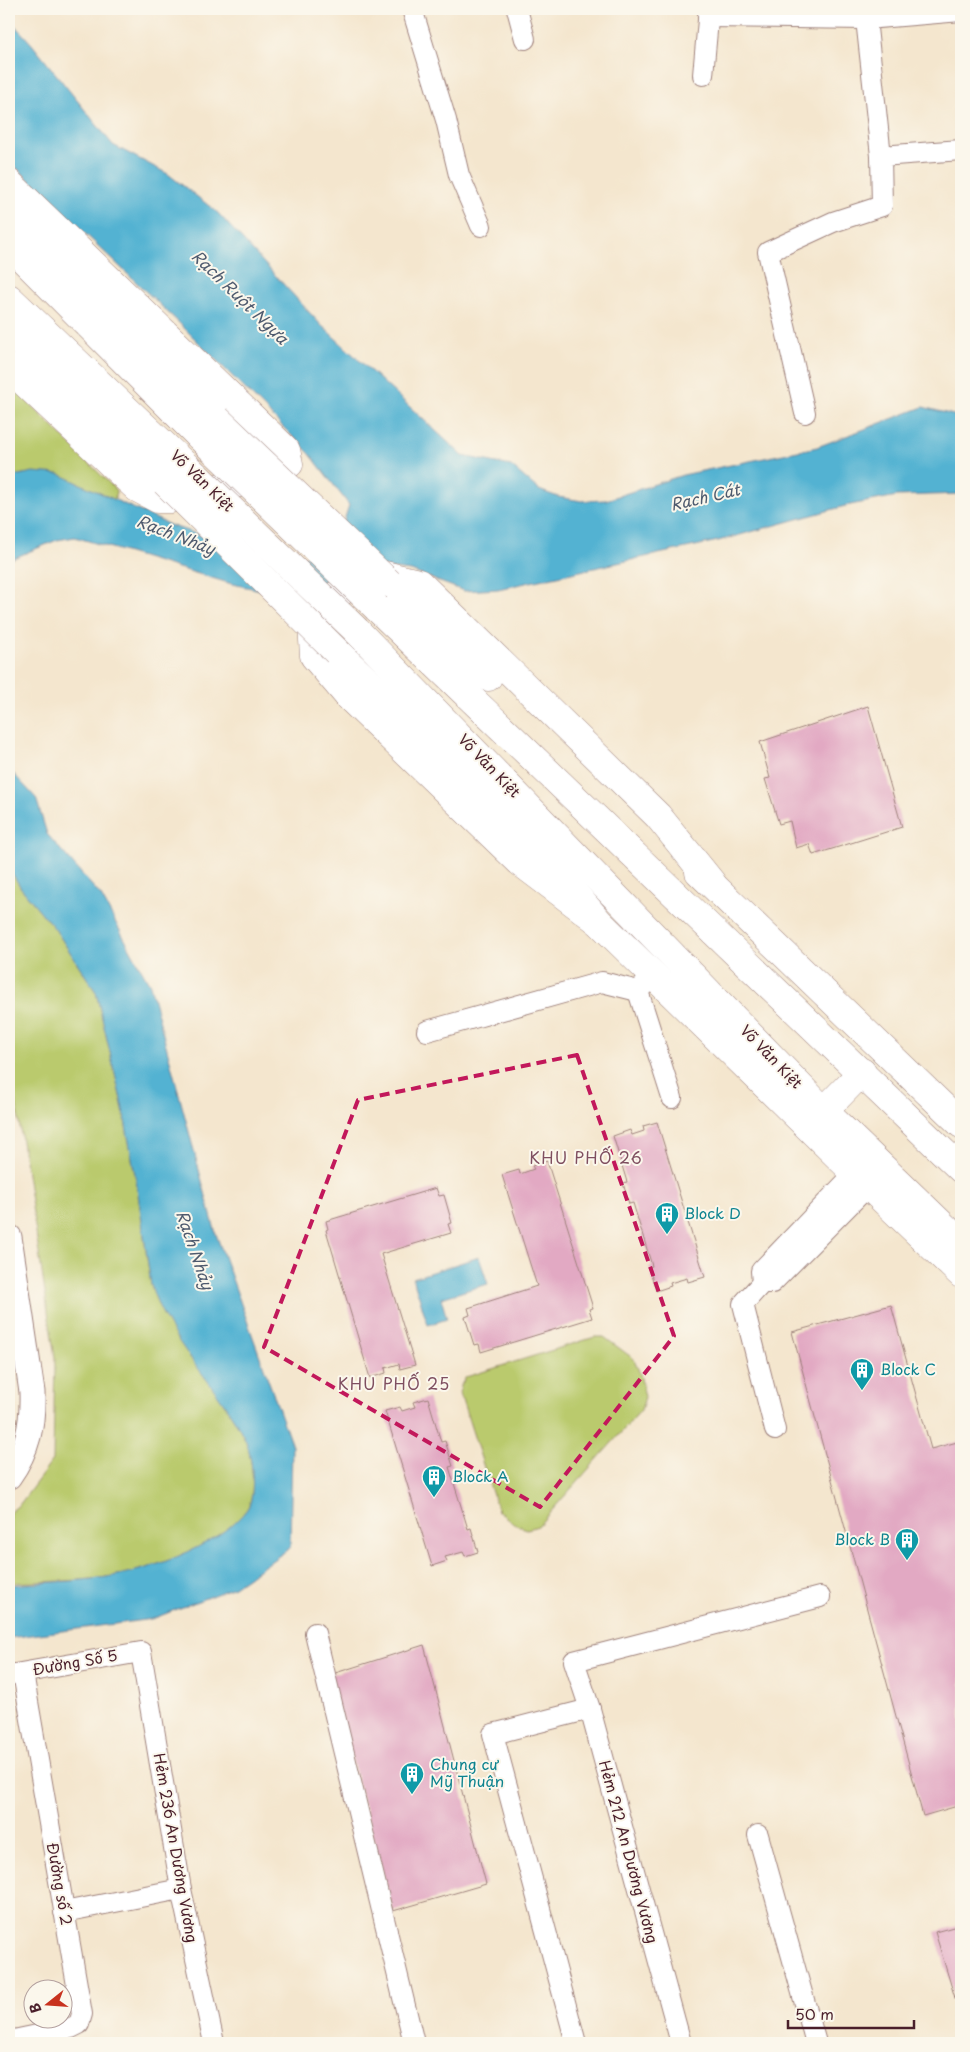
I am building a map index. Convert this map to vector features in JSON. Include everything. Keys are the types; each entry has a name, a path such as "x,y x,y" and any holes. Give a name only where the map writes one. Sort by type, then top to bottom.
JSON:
{"main road":[{"path":"9,183 286,450 289,464 274,475 170,499 158,499 138,488 9,370"},
{"name":"Võ Văn Kiệt","path":"9,209 208,428 377,608 961,1169"},
{"name":"Võ Văn Kiệt","path":"9,245 208,428 389,583 563,748 712,883 961,1124"},
{"name":"Võ Văn Kiệt","path":"9,298 358,631 824,1111 961,1243"},
{"name":"Võ Văn Kiệt","path":"9,332 506,814 598,921 646,983 862,1179 961,1274"},
{"path":"598,921 520,862 348,696 314,656 312,623 319,606 361,579 381,574 419,583 658,816 712,883"},
{"path":"824,1111 862,1072"}],"street":[{"path":"412,9 446,120 459,175 481,226"},
{"path":"517,9 525,39"},
{"path":"704,75 708,13 866,19 961,11"},
{"path":"805,413 768,252 833,222 882,206 881,156 866,19"},
{"path":"881,156 961,150"},
{"path":"426,1030 602,982 646,983 672,1098"},
{"path":"775,1430 743,1304 762,1283 761,1270 836,1205 862,1179"},
{"path":"9,1237 32,1392 33,1414 29,1439 20,1460 9,1476"},
{"name":"Hẻm 212 An Dương Vương","path":"681,2043 590,1709 574,1661 820,1597"},
{"path":"315,1633 414,2043"},
{"name":"Đường Số 5","path":"16,1674 141,1652"},
{"name":"Hẻm 236 An Dương Vương","path":"141,1652 181,1890 214,2043"},
{"name":"Đường số 2","path":"9,2041 71,2028 79,2024 82,2014 64,1912 16,1674"},
{"path":"576,2043 493,1734 590,1709"},
{"path":"758,1835 816,2043"},
{"path":"64,1912 181,1890"}],"highlighted area":[{"path":"577,1055 674,1336 540,1507 264,1347 358,1100"}],"green space":[{"path":"15,389 116,490 115,500 76,482 51,475 38,473 9,477 9,396"},
{"path":"9,868 21,888 55,929 96,992 122,1104 136,1180 151,1285 169,1326 234,1419 248,1446 251,1464 253,1485 250,1503 236,1521 223,1532 206,1543 170,1560 134,1572 105,1577 9,1583 9,1513 20,1504 53,1460 55,1358 9,1056"},
{"path":"595,1337 604,1337 634,1359 640,1374 645,1397 641,1410 538,1526 527,1529 516,1525 498,1511 460,1393 461,1385 466,1377"}],"water":[{"path":"9,19 31,43 113,145 168,174 217,212 321,325 463,456 511,466 539,490 558,497 582,501 606,500 683,475 817,447 923,407 961,417 961,494 897,496 845,506 718,541 498,589 464,591 411,571 374,567 299,591 271,592 232,584 75,537 57,540 9,560 9,477 33,472 59,474 172,526 261,554 289,559 309,556 338,540 349,505 310,454 178,322 9,161"},
{"name":"Rạch Nhảy","path":"9,769 36,798 47,834 101,896 150,985 216,1234 292,1446 290,1548 234,1587 152,1619 9,1638 9,1585 105,1577 134,1572 170,1560 206,1543 236,1521 250,1503 253,1485 248,1446 245,1439 222,1400 169,1326 151,1285 136,1180 122,1104 96,992 55,929 21,888 9,868"},
{"path":"479,1257 488,1284 441,1298 447,1319 428,1325 413,1278"}],"building":[{"path":"868,706 902,827 813,855 809,844 796,848 790,821 779,824 765,779 770,778 760,742"},
{"name":"Block D","path":"657,1122 705,1277 688,1282 687,1278 670,1283 671,1286 656,1291 649,1267 652,1266 633,1203 629,1204 623,1183 627,1182 613,1136 630,1130 632,1135 644,1131 643,1126"},
{"path":"547,1161 593,1308 589,1309 592,1318 481,1352 479,1344 474,1345 465,1317 470,1315 468,1308 537,1286 502,1175 519,1170 520,1174 534,1169 532,1166"},
{"path":"436,1188 439,1196 444,1195 452,1223 448,1224 451,1233 381,1254 415,1365 400,1369 399,1364 385,1368 386,1373 370,1378 326,1230 328,1229 326,1221"},
{"path":"891,1305 931,1449 961,1441 961,1805 923,1816 792,1332"},
{"name":"Block A","path":"428,1398 441,1442 445,1441 453,1466 449,1467 468,1529 471,1528 478,1552 465,1556 463,1552 445,1557 447,1561 432,1566 385,1411 400,1407 402,1411 415,1407 413,1402"},
{"name":"Chung cư Mỹ Thuận","path":"424,1645 486,1884 393,1911 329,1675"},
{"path":"961,1925 961,2018 935,1932"}],"place":[{"name":"Block D","path":"667,1235"},
{"name":"Block C","path":"862,1391"},
{"name":"Block A","path":"434,1498"},
{"name":"Block B","path":"907,1561"},
{"name":"Chung cư Mỹ Thuận","path":"412,1795"}],"district":[{"name":"KHU PHỐ 26","path":"586,1158"},
{"name":"KHU PHỐ 25","path":"394,1384"}],"water label":[{"name":"Rạch Ruột Ngựa","path":"240,297"},
{"name":"Rạch Cát","path":"705,497"}]}
